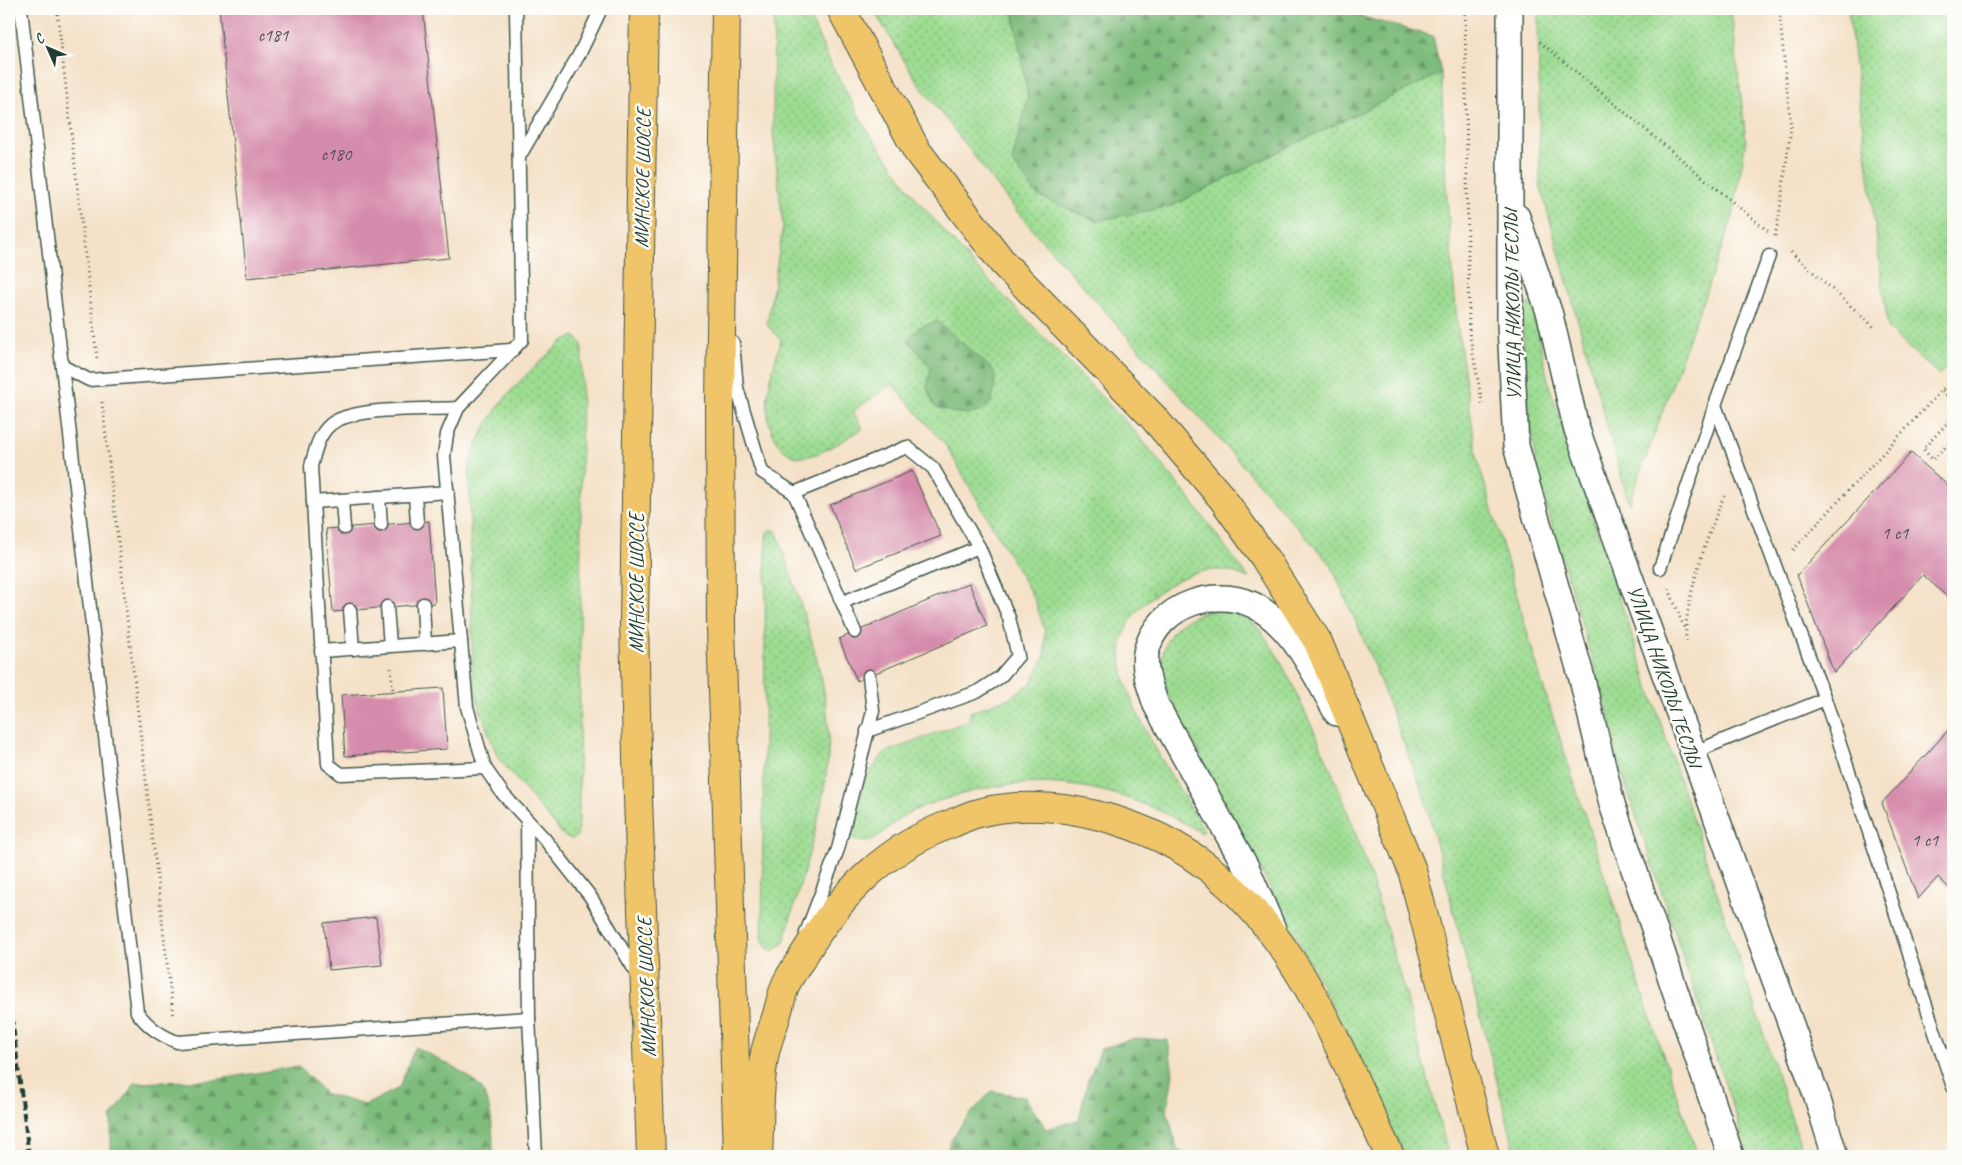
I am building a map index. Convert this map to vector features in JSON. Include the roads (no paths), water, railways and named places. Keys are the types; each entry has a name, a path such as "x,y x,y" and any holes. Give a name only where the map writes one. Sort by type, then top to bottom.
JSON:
{"main road":[{"name":"МИНСКОЕ ШОССЕ","path":"644,9 634,621 638,799 651,1156"},
{"path":"726,9 722,221 721,628 738,1156"},
{"path":"841,9 917,151 997,256 1152,416 1222,498 1264,557 1318,642 1412,870 1485,1156"},
{"path":"758,1156 764,1058 786,984 817,934 849,892 888,856 934,830 982,812 1023,808 1068,809 1117,820 1162,839 1210,869 1244,900 1277,937 1312,994 1390,1156"}],"street":[{"path":"1509,196 1510,9"},
{"name":"УЛИЦА НИКОЛЫ ТЕСЛЫ","path":"1509,196 1550,315 1576,427 1817,1097 1834,1156"},
{"name":"УЛИЦА НИКОЛЫ ТЕСЛЫ","path":"1509,196 1510,324 1516,446 1581,675 1612,804 1731,1156"},
{"path":"1277,937 1246,867 1156,705 1147,677 1146,653 1156,631 1173,613 1194,601 1223,596 1244,600 1263,610 1286,632 1310,665 1377,783"}],"lane":[{"path":"21,9 137,1012 147,1025 161,1035 177,1042 529,1018"},
{"path":"516,9 522,340 458,408 448,434 444,456 467,707 485,768 503,794 590,896 646,990"},
{"path":"519,158 580,53 602,9"},
{"path":"722,221 737,388 762,472 794,494 855,632"},
{"path":"1660,568 1715,405 1769,256"},
{"path":"62,366 89,380 99,380 511,350"},
{"path":"1715,405 1825,699 1953,1086"},
{"path":"458,408 355,413 330,424 318,441 311,466 328,764 341,774 485,768"},
{"path":"794,494 908,447 933,468 979,547 1009,618 1018,656 1000,677 977,692 867,731"},
{"path":"313,502 448,492"},
{"path":"415,495 416,522"},
{"path":"379,497 381,525"},
{"path":"342,500 344,528"},
{"path":"843,602 979,547"},
{"path":"422,604 426,644"},
{"path":"387,607 390,646"},
{"path":"350,610 353,649"},
{"path":"321,651 461,641"},
{"path":"786,984 838,849 873,711 869,676"},
{"path":"1692,753 1825,699"},
{"path":"527,820 529,1018 536,1156"}],"railway":[{"path":"9,993 29,1156"}]}
